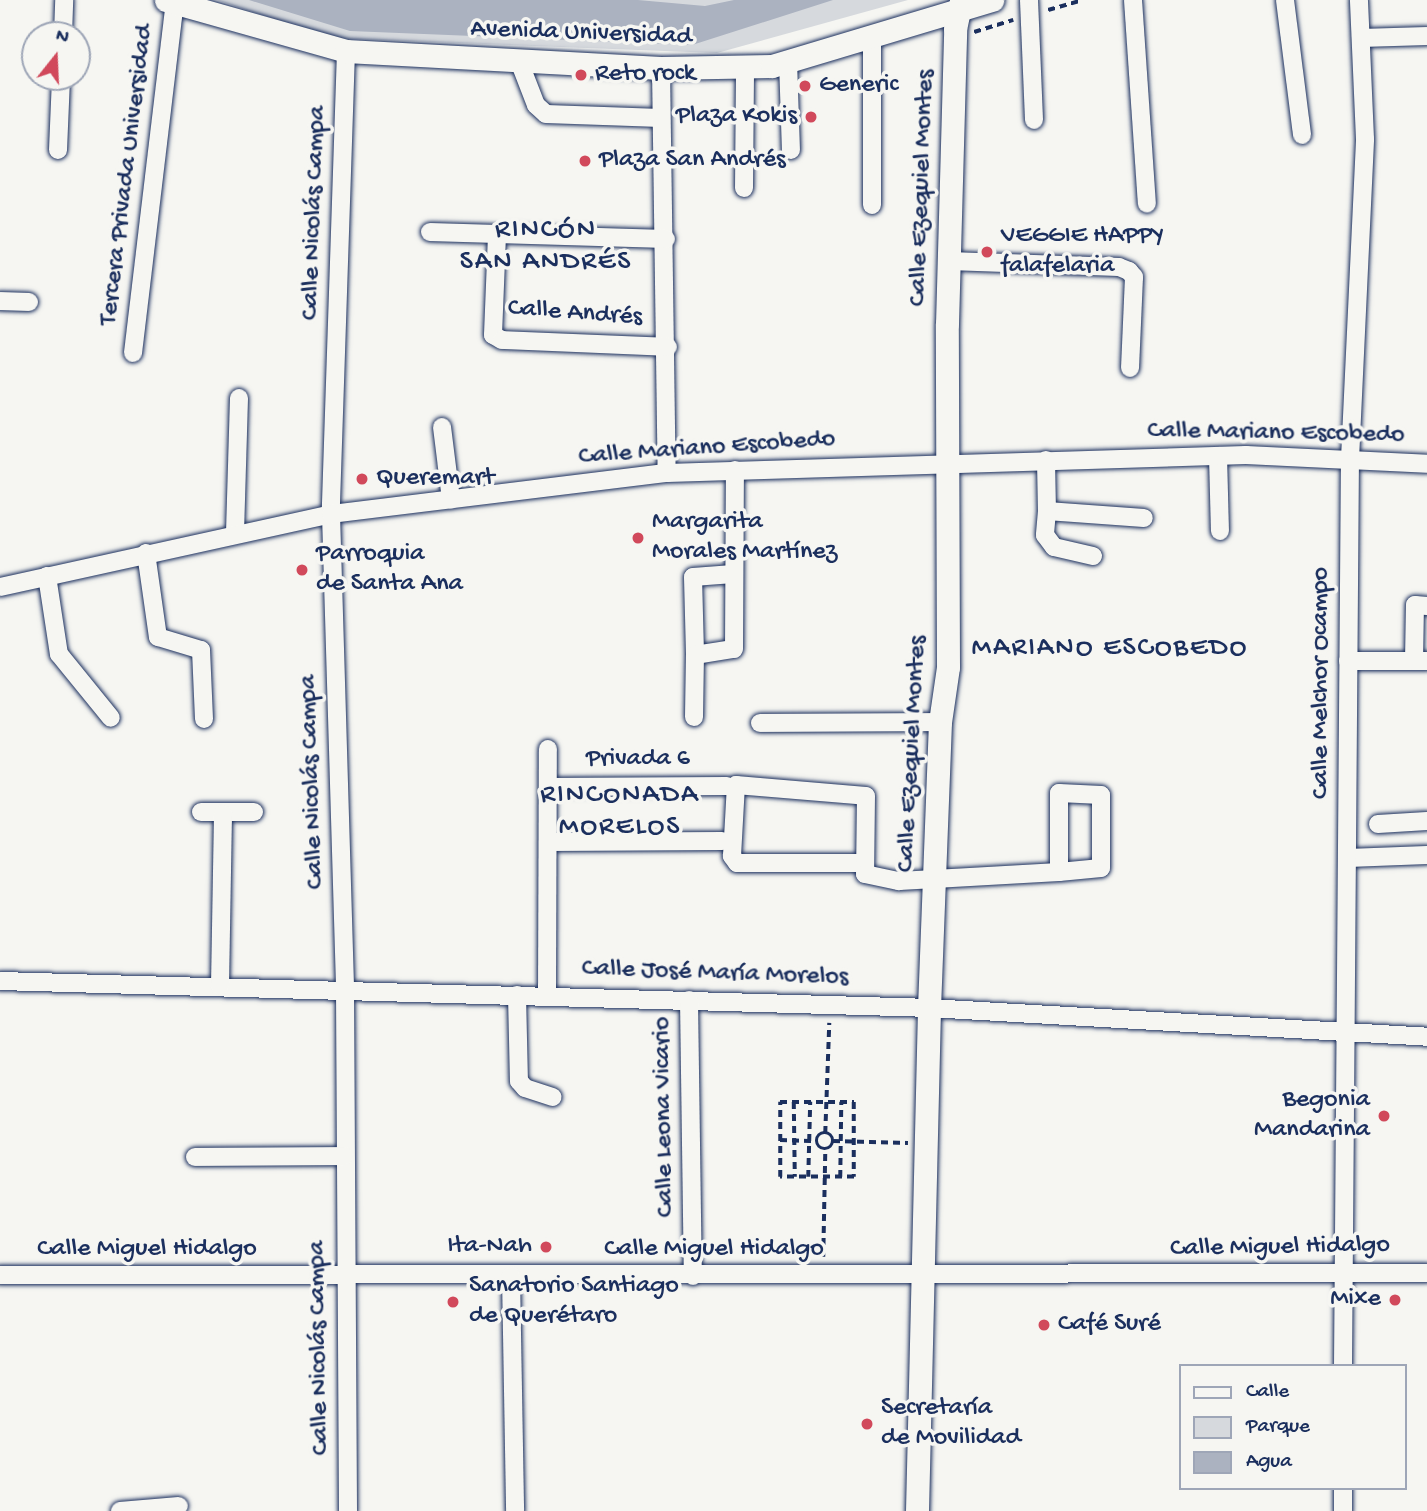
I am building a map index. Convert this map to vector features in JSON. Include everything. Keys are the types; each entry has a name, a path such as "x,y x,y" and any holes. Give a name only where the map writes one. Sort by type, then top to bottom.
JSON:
{"main road":[{"name":"Avenida Universidad","path":"171,1 346,51 662,68 745,66 788,61 872,37 960,5 992,0"},
{"name":"Calle Ezequiel Montes","path":"917,1511 929,1008 940,722 948,667 945,462 949,261 960,5"}],"street":[{"path":"63,21 64,0"},
{"path":"1029,0 1034,120"},
{"path":"1133,0 1147,204"},
{"path":"1285,0 1302,135"},
{"name":"Calle Melchor Ocampo","path":"1343,1364 1350,459 1363,248 1359,0"},
{"name":"Tercera Privada Universidad","path":"134,353 171,1"},
{"path":"1361,38 1427,36"},
{"path":"872,37 872,205"},
{"name":"Calle Nicolás Campa","path":"346,51 331,514 345,990 348,1511"},
{"path":"519,61 536,105 546,114 661,118"},
{"path":"788,61 791,150"},
{"path":"744,188 745,66"},
{"path":"662,68 668,347 667,473"},
{"path":"58,150 60,91"},
{"path":"430,232 666,239"},
{"name":"Calle Andrés","path":"497,235 493,335 502,340 668,347"},
{"path":"949,261 1129,271 1135,277 1129,368"},
{"path":"0,301 29,302"},
{"path":"235,533 239,398"},
{"path":"442,427 451,499"},
{"path":"1218,456 1220,531"},
{"name":"Calle Mariano Escobedo","path":"0,587 235,533 331,514 667,473 945,462 1218,456 1427,464"},
{"path":"1046,460 1045,535 1054,547 1093,556"},
{"path":"695,655 734,649 735,470"},
{"path":"1047,511 1144,518"},
{"path":"146,553 158,637 201,650 204,719"},
{"path":"694,717 693,577 733,574"},
{"path":"47,576 59,654 111,718"},
{"path":"1348,661 1420,661 1415,605 1427,606"},
{"path":"760,723 940,722"},
{"path":"547,994 548,749"},
{"path":"862,863 737,863 732,856 736,785 866,796 862,863 865,874 876,880 934,879 1059,872 1101,868 1101,795 1059,793 1059,872"},
{"name":"Privada 6","path":"549,787 727,786"},
{"path":"201,812 254,812"},
{"path":"220,986 223,814"},
{"path":"1378,824 1427,821"},
{"path":"548,842 722,841"},
{"path":"1348,858 1427,855"},
{"name":"Calle José María Morelos","path":"0,981 547,994 929,1008 1427,1037"},
{"path":"517,995 519,1081 526,1088 553,1097"},
{"name":"Calle Leona Vicario","path":"689,1000 693,1276"},
{"path":"195,1157 344,1156"},
{"name":"Calle Miguel Hidalgo","path":"0,1275 922,1278 1427,1273"},
{"path":"511,1276 515,1511"},
{"path":"1343,1490 1343,1511"},
{"path":"120,1511 179,1506"}],"path":[{"path":"817,1141 825,1133 829,1005"},
{"path":"791,1183 795,1140 794,1101"},
{"path":"780,1102 810,1102 855,1102 854,1177 780,1177 780,1102"},
{"path":"808,1177 810,1102"},
{"path":"840,1177 841,1102"},
{"path":"825,1133 833,1140 840,1141 925,1143"},
{"path":"780,1140 817,1141 825,1149"},
{"path":"823,1277 825,1149 833,1140"}],"green space":[{"path":"217,0 908,0 717,53 331,38"}],"water":[{"path":"249,0 638,0 705,6 734,0 833,0 692,45 350,31"}],"place":[{"name":"Reto rock","path":"581,75"},
{"name":"Generic","path":"805,86"},
{"name":"Plaza Kokis","path":"811,117"},
{"name":"Plaza San Andrés","path":"585,161"},
{"name":"VEGGIE HAPPY falafelaria","path":"987,252"},
{"name":"Queremart","path":"362,479"},
{"name":"Margarita Morales Martínez","path":"638,538"},
{"name":"Parroquia de Santa Ana","path":"302,570"},
{"name":"Begonia Mandarina","path":"1384,1116"},
{"name":"Ita-Nah","path":"546,1247"},
{"name":"Mixe","path":"1395,1300"},
{"name":"Sanatorio Santiago de Querétaro","path":"453,1302"},
{"name":"Café Suré","path":"1044,1325"},
{"name":"Secretaría de Movilidad","path":"867,1424"}],"district":[{"name":"RINCÓN SAN ANDRÉS","path":"546,247"},
{"name":"MARIANO ESCOBEDO","path":"1110,649"},
{"name":"RINCONADA MORELOS","path":"620,812"}]}
